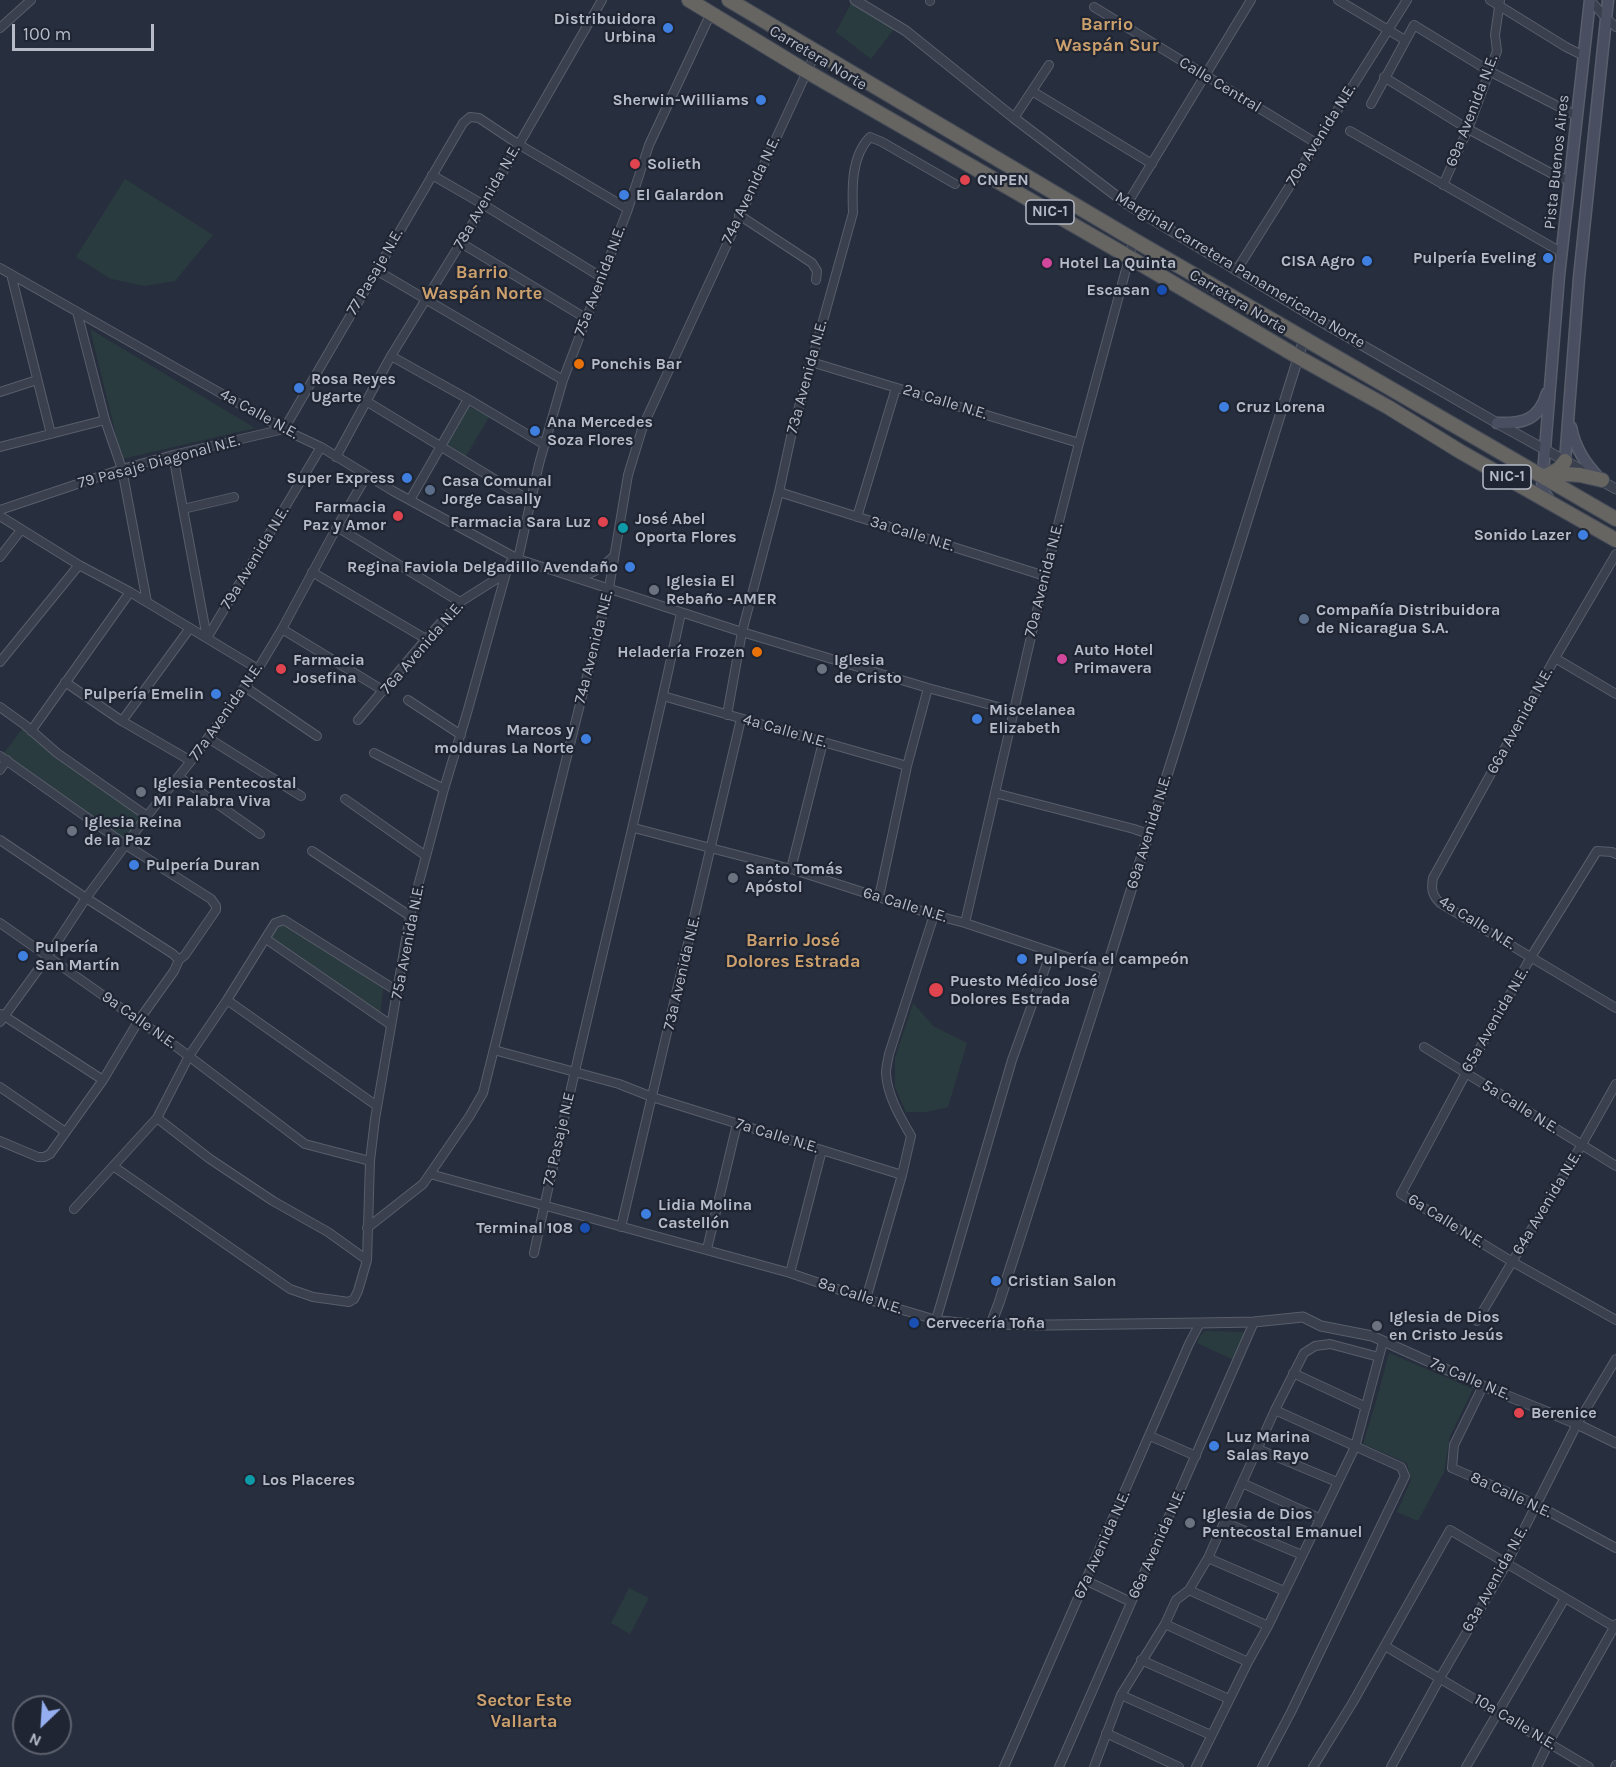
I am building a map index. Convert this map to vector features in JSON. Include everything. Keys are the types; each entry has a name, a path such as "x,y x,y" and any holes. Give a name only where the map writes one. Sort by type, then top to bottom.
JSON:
{"highway":[{"name":"Carretera Norte","path":"689,0 851,98 1616,540"},
{"name":"Carretera Norte","path":"729,0 1134,240 1616,519"},
{"path":"1388,407 1439,423 1528,474 1543,477 1580,474 1602,480"},
{"path":"1543,477 1553,473 1565,461"}],"main road":[{"name":"Pista Buenos Aires","path":"1552,503 1542,486 1561,252 1590,0"},
{"name":"Pista Buenos Aires","path":"1565,461 1579,278 1608,0"},
{"path":"1553,349 1573,351"},
{"path":"1497,423 1522,422 1535,415 1544,402 1551,381"},
{"path":"1569,414 1572,432 1583,459 1602,480"}],"street":[{"path":"0,28 31,0"},
{"name":"78a Avenida N.E.","path":"336,457 391,356 484,205 602,0"},
{"name":"Marginal Carretera Panamericana Norte","path":"855,0 902,29 1127,204 1236,271 1497,423 1616,489"},
{"path":"1127,204 1251,0"},
{"path":"1338,0 1405,40"},
{"name":"70a Avenida N.E.","path":"1236,271 1407,0"},
{"path":"1490,0 1500,3 1566,47 1584,56"},
{"path":"1590,0 1616,27"},
{"name":"69a Avenida N.E.","path":"1443,185 1468,129 1497,51 1495,35 1500,3"},
{"name":"Calle Central","path":"1094,7 1316,143"},
{"name":"75a Avenida N.E.","path":"516,558 562,380 628,209 649,145 711,13"},
{"path":"1371,104 1414,25 1489,71 1577,116"},
{"name":"74a Avenida N.E.","path":"367,1228 423,1184 483,1093 609,588 628,475 643,426 816,52"},
{"path":"1014,118 1049,65"},
{"path":"1384,77 1468,129 1560,178 1570,179"},
{"path":"1032,91 1152,164"},
{"name":"77 Pasaje N.E.","path":"284,429 463,123 470,117 479,118 518,144"},
{"path":"1350,131 1561,252"},
{"name":"73a Avenida N.E.","path":"727,715 742,632 779,492 792,432 852,213 852,179 863,144 870,137 882,142 955,184"},
{"path":"518,144 628,209"},
{"path":"432,175 602,278"},
{"path":"739,215 812,263 817,271 816,280"},
{"name":"70a Avenida N.E.","path":"964,923 1078,442 1134,240"},
{"path":"461,243 586,319"},
{"name":"4a Calle N.E.","path":"0,268 284,429 321,447 410,501 516,558 742,632 1013,711"},
{"path":"376,270 562,380"},
{"path":"11,274 51,434"},
{"path":"77,312 105,420 122,469 147,602"},
{"name":"69a Avenida N.E.","path":"991,1324 1106,970 1304,339"},
{"path":"391,356 545,445"},
{"name":"2a Calle N.E.","path":"811,362 1078,442"},
{"path":"0,392 37,380"},
{"path":"857,517 897,388"},
{"path":"410,501 468,399"},
{"path":"366,401 532,502"},
{"path":"0,447 105,420"},
{"name":"79 Pasaje Diagonal N.E.","path":"0,510 122,469 284,429"},
{"name":"79a Avenida N.E.","path":"207,638 321,447"},
{"path":"173,455 207,638"},
{"name":"77a Avenida N.E.","path":"1,1017 48,956 86,898 147,816 191,762 258,669 367,475"},
{"name":"3a Calle N.E.","path":"779,492 1045,576"},
{"path":"183,509 234,497"},
{"path":"0,516 258,669"},
{"path":"337,527 460,602"},
{"path":"0,557 21,530"},
{"name":"66a Avenida N.E.","path":"1432,892 1433,878 1555,658 1616,554"},
{"path":"577,578 589,575 603,567 614,556"},
{"path":"505,576 516,558"},
{"path":"0,662 80,565"},
{"path":"312,572 426,639"},
{"name":"75a Avenida N.E.","path":"113,1166 290,1289 313,1297 349,1302 354,1299 367,1260 370,1161 377,1106 410,916 505,576"},
{"name":"76a Avenida N.E.","path":"358,720 460,602 505,576"},
{"path":"31,731 130,592"},
{"name":"73 Pasaje N.E","path":"534,1253 574,1071 634,828 681,613"},
{"path":"122,721 190,628"},
{"path":"282,629 384,691"},
{"path":"1555,658 1616,694"},
{"path":"65,682 122,721 191,762"},
{"path":"245,687 317,736"},
{"path":"879,897 928,688"},
{"name":"4a Calle N.E.","path":"663,696 908,766"},
{"path":"408,700 461,735"},
{"path":"0,707 57,753 147,816"},
{"name":"73a Avenida N.E.","path":"621,1227 741,719"},
{"path":"208,738 301,796"},
{"path":"791,869 823,742"},
{"path":"374,753 444,789"},
{"path":"0,770 3,758 126,845 211,899 216,906 216,910 192,946 179,960 174,971 139,1020 103,1080 64,1131 50,1154 38,1157 0,1141"},
{"path":"179,777 260,834"},
{"path":"995,793 1148,834"},
{"path":"345,799 426,856"},
{"name":"6a Calle N.E.","path":"634,828 791,869 1106,970"},
{"path":"0,840 179,960"},
{"path":"312,851 410,916"},
{"name":"65a Avenida N.E.","path":"1401,1194 1531,957 1597,851 1616,854"},
{"name":"4a Calle N.E.","path":"1432,892 1440,903 1616,1008"},
{"path":"866,1299 911,1136 897,1112 889,1088 886,1073 889,1054 934,915"},
{"path":"74,1209 157,1118 189,1056 275,923 284,920 397,992"},
{"name":"9a Calle N.E.","path":"0,923 178,1048 305,1144 370,1161"},
{"path":"266,939 391,1025"},
{"path":"936,1320 1012,1060 1051,952"},
{"path":"227,1000 377,1106"},
{"path":"1,1017 103,1080"},
{"name":"5a Calle N.E.","path":"1424,1047 1616,1166"},
{"path":"494,1050 619,1084 652,1097"},
{"name":"64a Avenida N.E.","path":"1477,1320 1616,1084"},
{"path":"0,1087 64,1131"},
{"name":"7a Calle N.E.","path":"652,1097 902,1175"},
{"path":"157,1118 210,1159 328,1232 367,1260"},
{"path":"707,1249 737,1124"},
{"path":"790,1273 822,1150"},
{"name":"8a Calle N.E.","path":"430,1174 707,1249 936,1320 975,1324 1049,1325 1254,1322 1303,1317"},
{"name":"6a Calle N.E.","path":"1401,1194 1511,1261 1616,1320"},
{"name":"7a Calle N.E.","path":"1303,1317 1321,1326 1372,1336 1616,1443"},
{"name":"66a Avenida N.E.","path":"1059,1767 1254,1322"},
{"name":"67a Avenida N.E.","path":"1004,1767 1200,1323"},
{"path":"1196,1767 1355,1447 1383,1341"},
{"path":"1094,1767 1121,1695 1176,1600 1189,1590 1208,1558 1275,1410 1304,1353 1315,1346 1330,1344 1379,1357"},
{"name":"63a Avenida N.E.","path":"1391,1767 1507,1563 1576,1424 1616,1359"},
{"path":"1293,1373 1366,1407"},
{"name":"8a Calle N.E.","path":"1483,1386 1454,1446 1452,1468 1535,1504 1616,1548"},
{"path":"1262,1767 1405,1476 1401,1467 1275,1410"},
{"path":"1150,1436 1196,1456"},
{"path":"1258,1449 1337,1482"},
{"path":"1242,1483 1319,1518"},
{"path":"1224,1522 1302,1555"},
{"path":"1313,1767 1353,1702 1450,1530 1616,1626 1537,1767"},
{"path":"1208,1558 1284,1591"},
{"path":"1087,1581 1131,1602"},
{"path":"1189,1590 1268,1626"},
{"path":"1466,1767 1565,1598"},
{"path":"1164,1624 1248,1662"},
{"name":"10a Calle N.E.","path":"1385,1646 1589,1767"},
{"path":"1142,1660 1229,1699"},
{"path":"1121,1695 1211,1735"},
{"path":"1106,1733 1179,1767"}],"shaded area":[{"path":"853,0 897,25 871,59 836,32"},
{"path":"125,179 213,235 175,281 145,286 111,279 76,257"},
{"path":"90,329 255,428 122,459"},
{"path":"467,405 489,417 466,456 445,443"},
{"path":"25,725 147,816 128,842 1,757"},
{"path":"282,913 384,982 379,1023 264,940"},
{"path":"913,1003 933,1026 967,1043 948,1107 926,1112 906,1112 895,1087 895,1058"},
{"path":"1205,1331 1243,1332 1245,1337 1234,1360 1197,1343"},
{"path":"1389,1353 1473,1389 1450,1436 1444,1472 1418,1521 1397,1512 1411,1480 1407,1463 1363,1444"},
{"path":"629,1588 649,1598 630,1634 611,1623"}],"place":[{"name":"Distribuidora Urbina","path":"668,28"},
{"name":"Sherwin-Williams","path":"761,100"},
{"name":"Solieth","path":"635,164"},
{"name":"CNPEN","path":"965,180"},
{"name":"El Galardon","path":"624,195"},
{"name":"Pulpería Eveling","path":"1548,258"},
{"name":"CISA Agro","path":"1367,261"},
{"name":"Hotel La Quinta","path":"1047,263"},
{"name":"Escasan","path":"1162,290"},
{"name":"Ponchis Bar","path":"579,364"},
{"name":"Rosa Reyes Ugarte","path":"299,388"},
{"name":"Cruz Lorena","path":"1224,407"},
{"name":"Ana Mercedes Soza Flores","path":"535,431"},
{"name":"Super Express","path":"407,478"},
{"name":"Casa Comunal Jorge Casally","path":"430,490"},
{"name":"Farmacia Paz y Amor","path":"398,516"},
{"name":"Farmacia Sara Luz","path":"603,522"},
{"name":"José Abel Oporta Flores","path":"623,528"},
{"name":"Sonido Lazer","path":"1583,535"},
{"name":"Regina Faviola Delgadillo Avendaño","path":"630,567"},
{"name":"Iglesia El Rebaño -AMER","path":"654,590"},
{"name":"Compañía Distribuidora de Nicaragua S.A.","path":"1304,619"},
{"name":"Heladería Frozen","path":"757,652"},
{"name":"Auto Hotel Primavera","path":"1062,659"},
{"name":"Farmacia Josefina","path":"281,669"},
{"name":"Iglesia de Cristo","path":"822,669"},
{"name":"Pulpería Emelin","path":"216,694"},
{"name":"Miscelanea Elizabeth","path":"977,719"},
{"name":"Marcos y molduras La Norte","path":"586,739"},
{"name":"Iglesia Pentecostal MI Palabra Viva","path":"141,792"},
{"name":"Iglesia Reina de la Paz","path":"72,831"},
{"name":"Pulpería Duran","path":"134,865"},
{"name":"Santo Tomás Apóstol","path":"733,878"},
{"name":"Pulpería San Martín","path":"23,956"},
{"name":"Pulpería el campeón","path":"1022,959"},
{"name":"Puesto Médico José Dolores Estrada","path":"936,990"},
{"name":"Lidia Molina Castellón","path":"646,1214"},
{"name":"Terminal 108","path":"585,1228"},
{"name":"Cristian Salon","path":"996,1281"},
{"name":"Cervecería Toña","path":"914,1323"},
{"name":"Iglesia de Dios en Cristo Jesús","path":"1377,1326"},
{"name":"Berenice","path":"1519,1413"},
{"name":"Luz Marina Salas Rayo","path":"1214,1446"},
{"name":"Los Placeres","path":"250,1480"},
{"name":"Iglesia de Dios Pentecostal Emanuel","path":"1190,1523"}],"district":[{"name":"Barrio Waspán Sur","path":"1107,36"},
{"name":"Barrio Waspán Norte","path":"482,283"},
{"name":"Barrio José Dolores Estrada","path":"793,951"},
{"name":"Sector Este Vallarta","path":"524,1711"}]}
